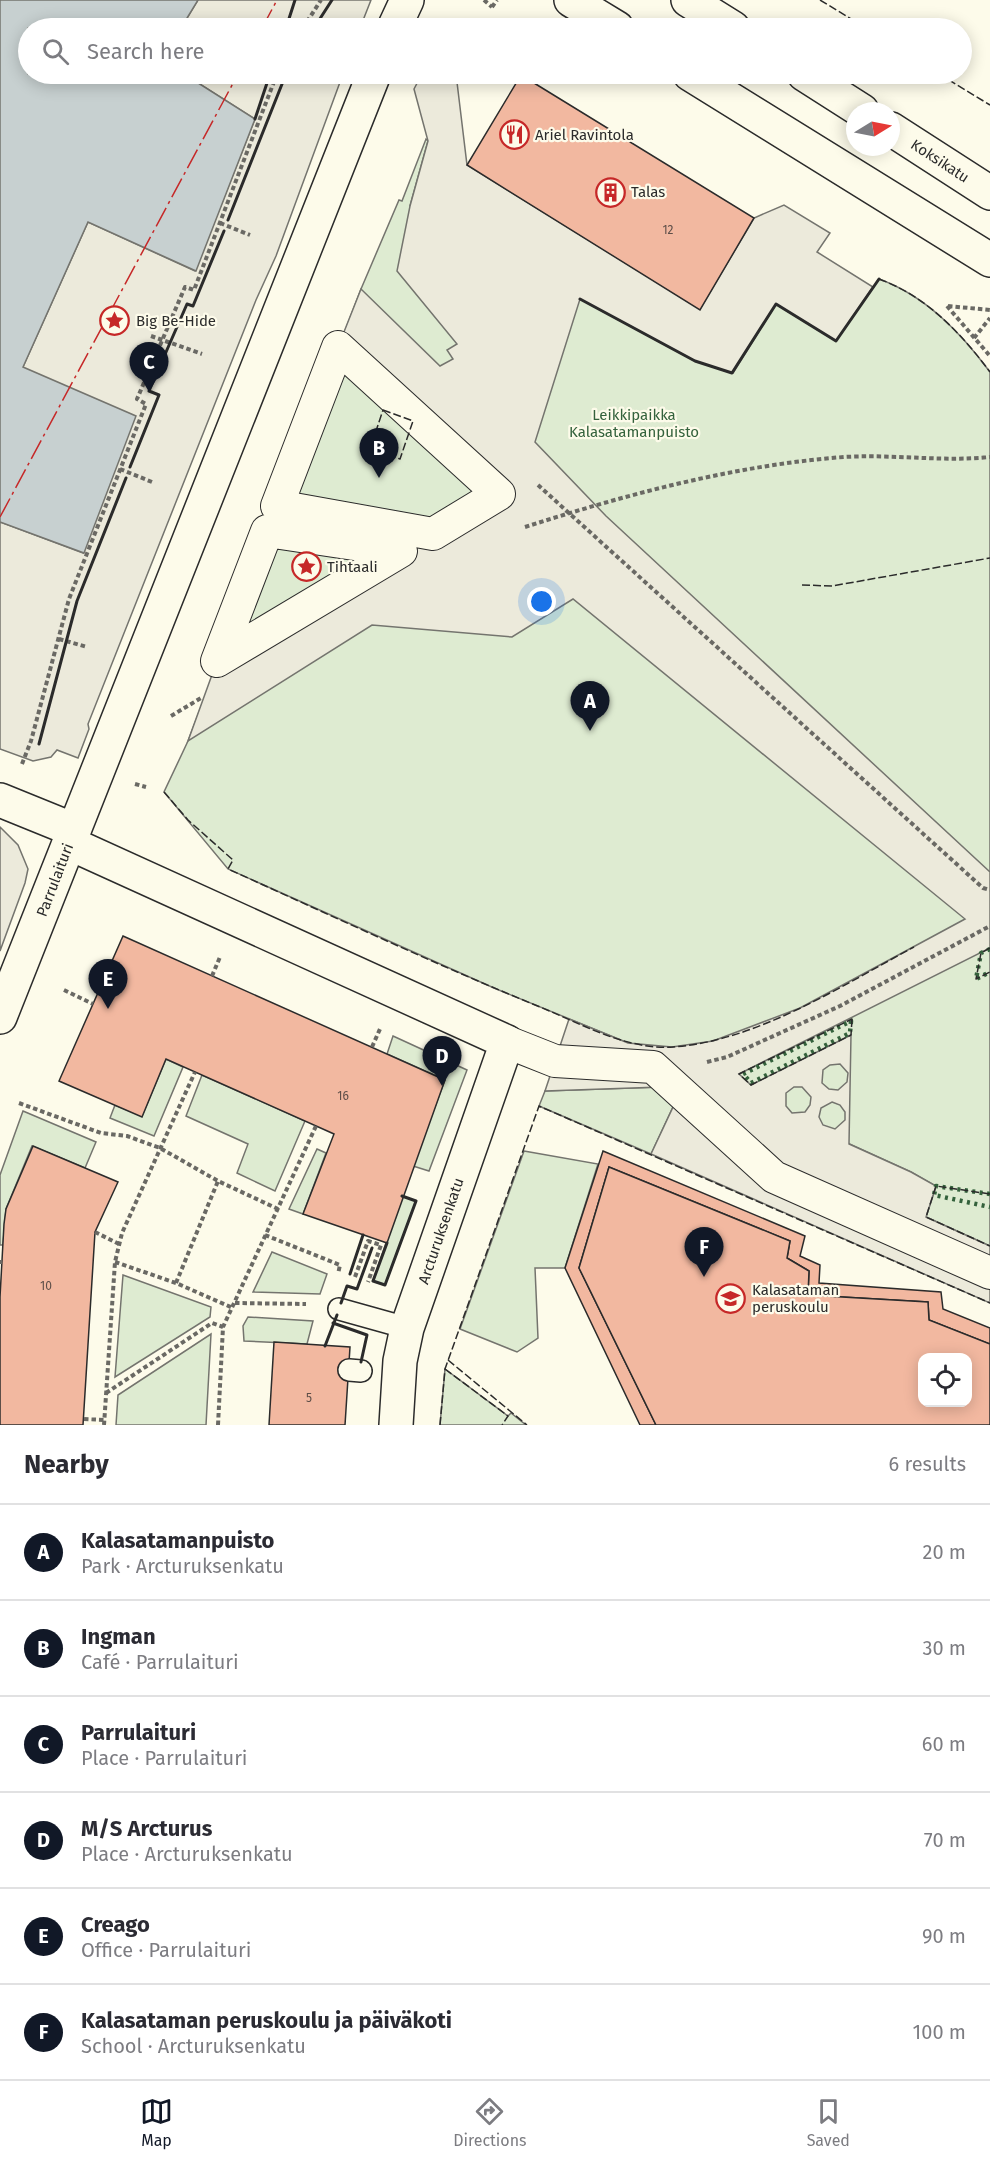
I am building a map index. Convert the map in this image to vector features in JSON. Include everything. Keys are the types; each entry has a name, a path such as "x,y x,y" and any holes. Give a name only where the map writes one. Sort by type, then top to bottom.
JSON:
{"street":[{"path":"399,18 407,0"},
{"path":"571,0 601,18"},
{"path":"688,0 717,18"},
{"name":"Parrulaituri","path":"0,1017 370,84"},
{"path":"706,84 990,260"},
{"path":"820,84 848,102"},
{"name":"Koksikatu","path":"900,135 990,193"},
{"path":"338,347 499,494 433,534 277,506 338,347"},
{"path":"267,531 401,551 227,655 217,661 267,531"},
{"path":"4,802 507,1042 555,1061 653,1067 774,1177 990,1273"},
{"name":"Arcturuksenkatu","path":"396,1425 400,1361 407,1328 507,1042"}],"lane":[{"path":"339,1309 407,1328"}],"path":[{"path":"309,18 321,0"},
{"path":"484,0 492,7"},
{"path":"489,0 492,7"},
{"path":"492,7 497,0"},
{"path":"4,802 32,741 69,599 146,404 137,399 185,287 194,290 273,84"},
{"path":"220,223 250,235"},
{"path":"990,310 947,306 990,356"},
{"path":"974,338 990,318"},
{"path":"152,336 202,354"},
{"path":"570,513 764,466 846,457 990,457"},
{"path":"120,469 152,482"},
{"path":"534,482 983,888 990,890"},
{"path":"59,639 87,647"},
{"path":"653,1067 683,1068 727,1057 840,1006 990,926"},
{"path":"212,976 222,952"},
{"path":"64,990 93,1004"},
{"path":"372,1047 383,1022"},
{"path":"84,1419 104,1422 115,1262 119,1244 195,1072"},
{"path":"19,1102 101,1133 127,1136 160,1148 218,1182 278,1209"},
{"path":"218,1425 223,1327 316,1126"},
{"path":"176,1283 218,1182"},
{"path":"95,1232 119,1244"},
{"path":"266,1234 340,1265 335,1285"},
{"path":"338,1275 354,1281 368,1241 381,1245 370,1278"},
{"path":"115,1262 234,1305 317,1305"},
{"path":"106,1393 212,1323 223,1327"}],"green space":[{"name":"Leikkipaikka Kalasatamanpuisto","path":"426,139 428,141 410,206 695,361 733,373 776,304 836,341 879,279 912,295 941,317 967,343 990,372 990,1246 926,1217 936,1186 911,1172 628,1043 494,988 228,869 164,792 188,741 361,289 399,200 402,201"},
{"path":"393,1036 467,1070 429,1171 413,1166 445,1080 387,1054"},
{"path":"166,1059 183,1067 154,1136 110,1118 115,1105 142,1116"},
{"path":"202,1075 305,1121 275,1191 237,1173 248,1144 186,1116"},
{"path":"661,1087 672,1096 673,1107 651,1154 539,1106 545,1091"},
{"path":"23,1111 96,1142 85,1168 32,1146 6,1209 3,1245 0,1245 0,1175"},
{"path":"317,1149 326,1153 303,1214 289,1209"},
{"path":"524,1151 598,1164 565,1268 535,1268 538,1338 517,1352 460,1329"},
{"path":"402,1196 416,1201 385,1285 373,1281"},
{"path":"272,1252 327,1274 320,1294 253,1292"},
{"path":"123,1275 211,1307 210,1317 115,1377"},
{"path":"248,1317 313,1321 307,1344 244,1341 243,1326"},
{"path":"211,1334 206,1425 116,1425 118,1395"},
{"path":"445,1369 508,1416 511,1413 526,1425 440,1425"}],"shaded area":[{"path":"0,0 198,0 187,18 18,18 18,84 200,84 255,119 196,271 88,222 23,367 136,416 84,553 0,522"},
{"path":"198,0 371,0 364,18 187,18"},
{"path":"200,84 339,84 276,256 256,300 88,724 89,729 78,758 57,750 51,757 33,761 0,749 0,522 83,553 23,367 88,222 195,271 255,119"},
{"path":"417,84 457,84 467,165 700,309 754,218 784,205 830,233 817,252 873,287 836,341 776,304 732,373 695,361 580,299 535,442 606,516 990,872 990,948 739,1074 751,1085 851,1035 849,1144 936,1186 926,1217 990,1246 990,1303 651,1154 673,1107 672,1096 661,1087 545,1091 569,1019 628,1043 672,1047 713,1041 800,1008 965,919 573,599 512,637 372,625 188,741 217,661 499,494 338,347 361,289 440,366 453,359 447,350 457,344 397,271 410,206 428,141 414,89","holes":["840,1064 848,1073 847,1082 838,1090 829,1089 822,1083 823,1070 830,1065","794,1087 802,1087 811,1097 810,1105 805,1112 792,1113 786,1106 786,1093","832,1102 840,1105 845,1112 845,1120 835,1129 823,1125 819,1117 821,1108"]},
{"path":"0,827 18,845 28,869 0,951"}],"building":[{"name":"Talas","path":"516,84 536,84 754,218 700,310 467,165"},
{"path":"123,936 445,1080 387,1243 303,1214 334,1134 166,1059 142,1117 59,1081"},
{"path":"33,1146 118,1182 95,1232 83,1425 0,1425 0,1297 4,1224 6,1209"},
{"path":"603,1151 805,1236 800,1256 820,1265 819,1283 941,1292 943,1309 990,1328 990,1344 929,1320 928,1302 808,1295 809,1271 787,1258 790,1241 609,1167 579,1268 656,1425 640,1425 565,1268"},
{"name":"Kalasataman peruskoulu","path":"609,1167 790,1241 787,1258 809,1271 808,1295 928,1302 929,1320 990,1344 990,1425 656,1425 579,1268"},
{"path":"274,1342 350,1347 345,1425 269,1425"}],"hedge":[{"path":"990,949 981,953 976,979 990,972"},
{"path":"851,1021 850,1033 751,1083 743,1074 851,1021"},
{"path":"990,1194 936,1186 934,1195 990,1207"}],"fence":[{"path":"820,0 850,18"},
{"path":"955,84 990,105"},
{"path":"879,279 912,295 941,317 967,343 990,372"},
{"path":"383,410 413,421 400,459 370,449 383,410"},
{"path":"802,585 832,586 990,558"},
{"path":"164,792 188,820 233,860 228,869 501,991 605,1034 638,1044 673,1047 704,1043 736,1034 798,1009 914,947"},
{"path":"990,948 981,953 976,979 990,972"},
{"path":"852,1019 851,1035 751,1085 739,1074 852,1019"},
{"path":"440,1425 445,1369 539,1106 990,1303"},
{"path":"990,1194 936,1186 926,1217 990,1246"},
{"path":"448,1360 527,1425"},
{"path":"445,1369 508,1416 502,1425"}],"wall":[{"path":"289,18 295,0"},
{"path":"320,18 332,0"},
{"path":"255,119 267,84"},
{"path":"228,220 282,84"},
{"path":"130,467 159,395 149,391 187,304 193,306 224,231"},
{"path":"580,299 695,361 732,373 776,304 836,341 879,279"},
{"path":"39,744 77,601 126,478"},
{"path":"387,1243 373,1281 385,1285 416,1201 402,1196"},
{"path":"350,1274 363,1235"},
{"path":"341,1303 347,1286 357,1289 372,1248"},
{"path":"325,1346 337,1315"},
{"path":"333,1323 367,1335 361,1362"}],"power":[{"path":"267,18 277,0"},
{"path":"0,517 233,84"}],"place":[{"name":"Ariel Ravintola","path":"514,135"},
{"name":"Talas","path":"610,192"},
{"name":"Big Be-Hide","path":"115,321"},
{"name":"Parrulaituri","path":"149,392"},
{"name":"Ingman","path":"379,478"},
{"name":"Tihtaali","path":"306,567"},
{"name":"Kalasatamanpuisto","path":"590,731"},
{"name":"Creago","path":"108,1009"},
{"name":"M/S Arcturus","path":"442,1086"},
{"name":"Kalasataman peruskoulu ja päiväkoti","path":"704,1277"},
{"name":"Kalasataman peruskoulu","path":"731,1299"}]}
